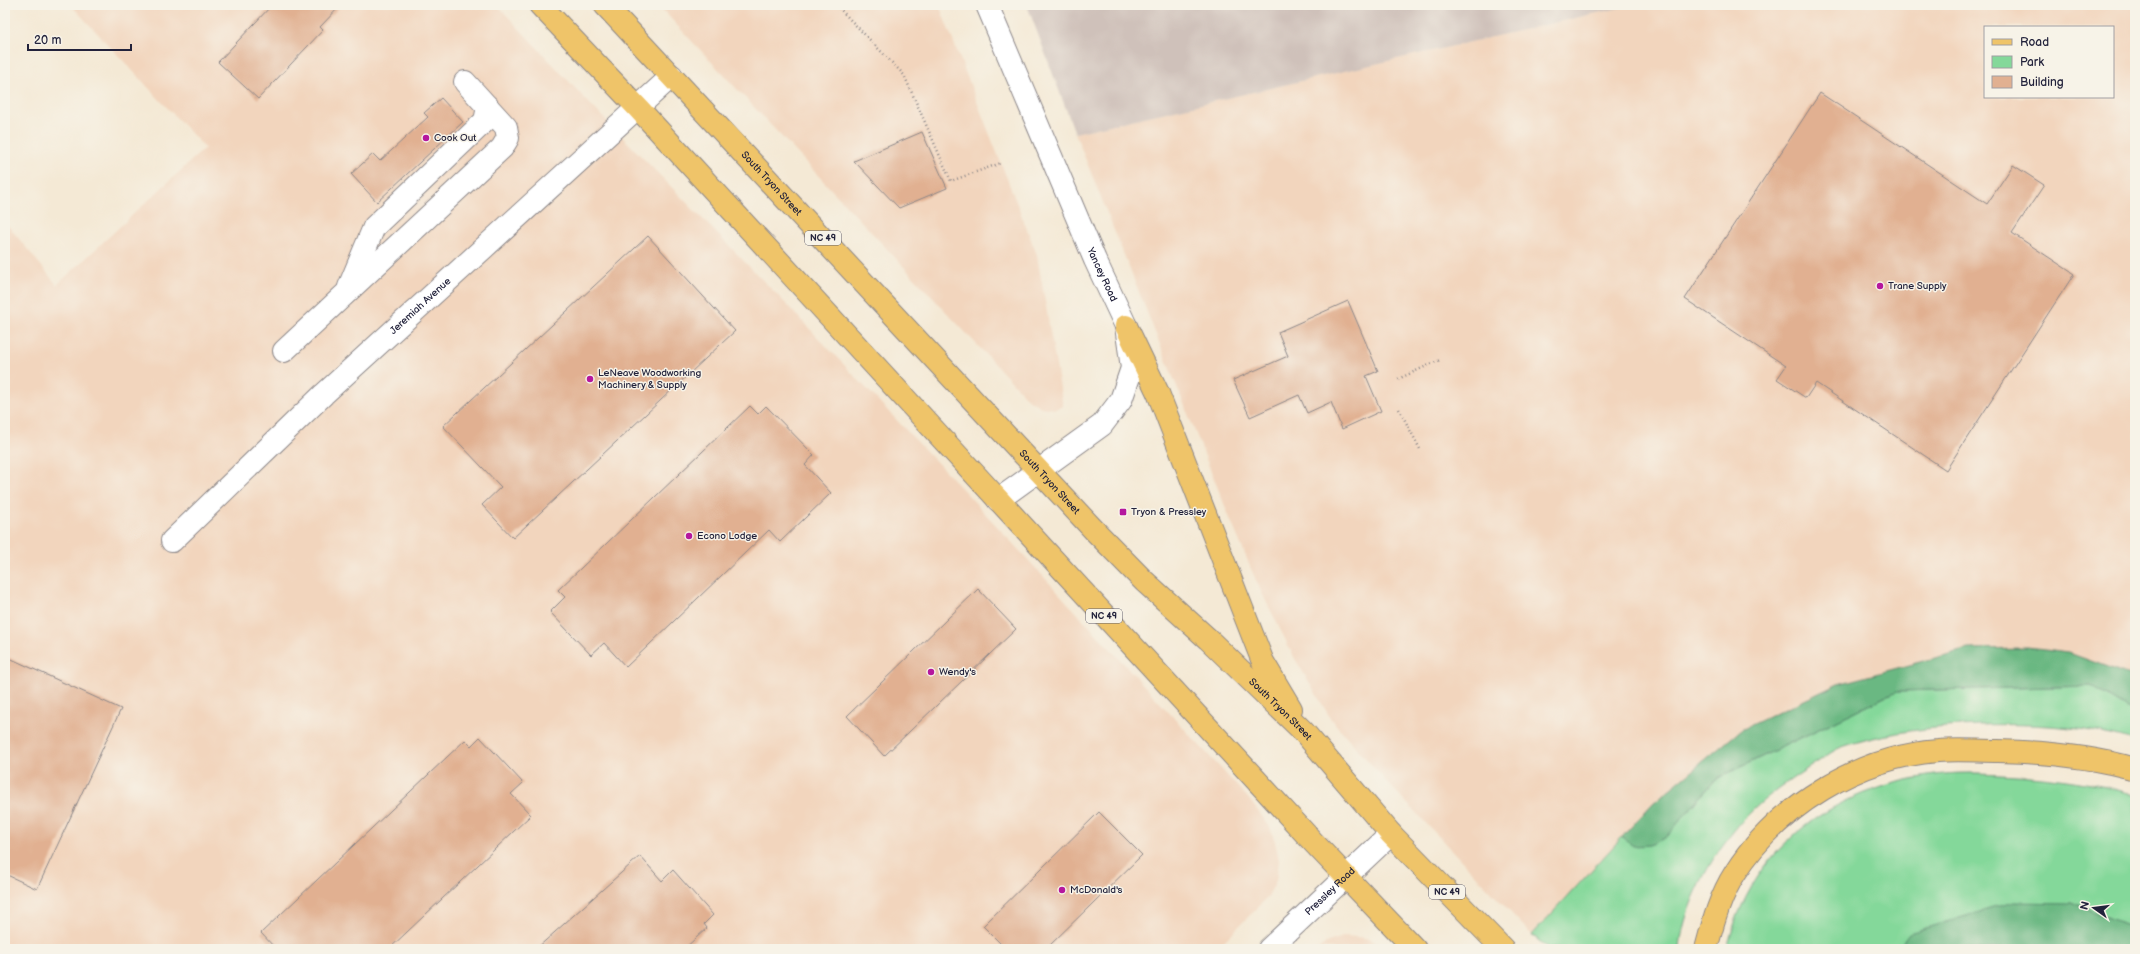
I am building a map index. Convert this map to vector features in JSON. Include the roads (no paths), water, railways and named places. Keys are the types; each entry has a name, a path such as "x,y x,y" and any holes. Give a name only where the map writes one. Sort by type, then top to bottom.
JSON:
{"main road":[{"name":"NC 49","path":"540,5 638,108 1346,877 1415,949"},
{"name":"South Tryon Street","path":"605,5 1144,581 1208,639 1303,731 1391,834 1503,949"},
{"path":"1126,326 1164,406 1263,662 1303,731"},
{"path":"1706,949 1714,916 1734,874 1762,837 1792,810 1837,781 1885,761 1937,751 2043,752 2111,762 2135,769"}],"street":[{"name":"Yancey Road","path":"986,5 1095,260 1126,326 1132,368 1121,400 1102,425 998,500"},
{"name":"Jeremiah Avenue","path":"172,541 324,394 672,76"},
{"path":"284,351 502,148 508,138 506,127 465,82"},
{"path":"346,294 374,227 485,121 488,107"},
{"name":"Pressley Road","path":"1269,949 1391,834"}],"place":[{"name":"Cook Out","path":"426,138"},
{"name":"Trane Supply","path":"1880,286"},
{"name":"LeNeave Woodworking Machinery & Supply","path":"590,379"},
{"name":"Tryon & Pressley","path":"1123,512"},
{"name":"Econo Lodge","path":"689,536"},
{"name":"Wendy's","path":"931,672"},
{"name":"McDonald's","path":"1062,890"}]}
